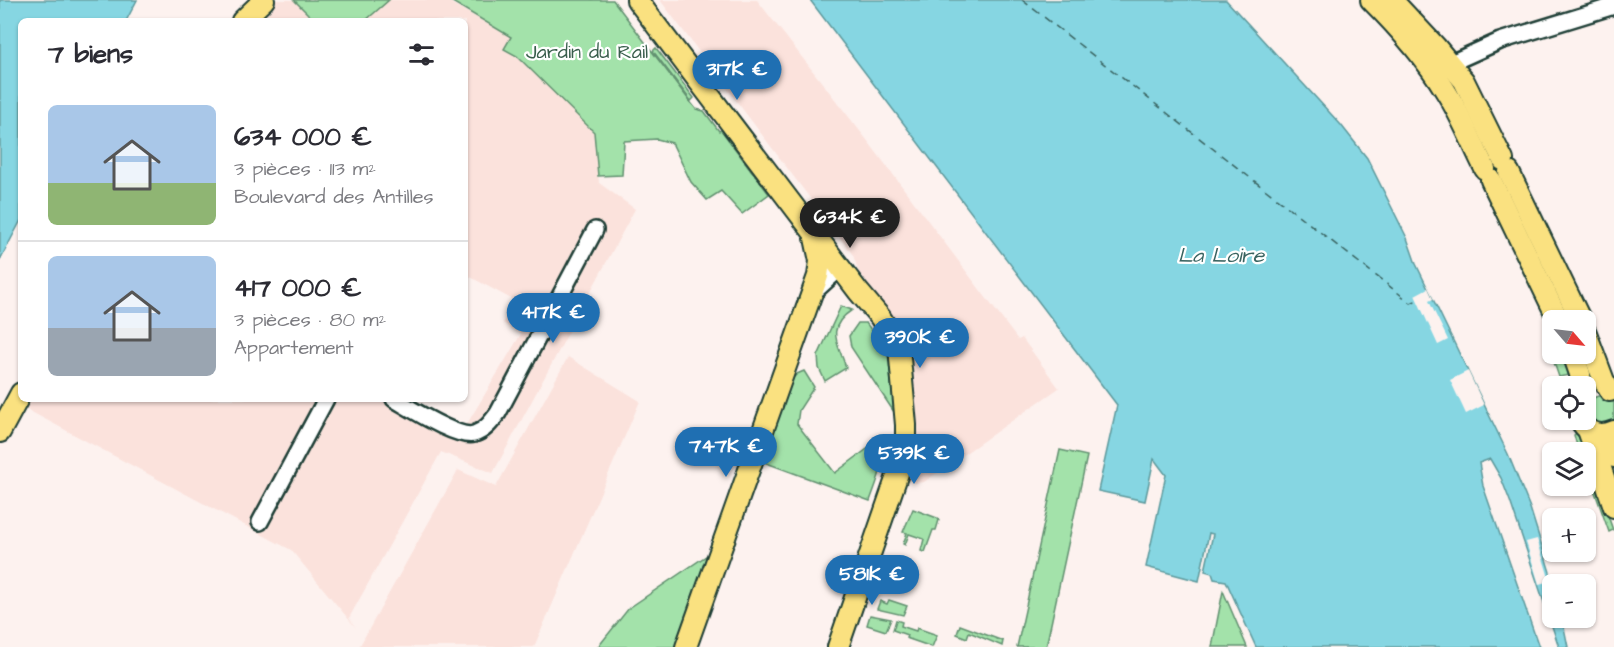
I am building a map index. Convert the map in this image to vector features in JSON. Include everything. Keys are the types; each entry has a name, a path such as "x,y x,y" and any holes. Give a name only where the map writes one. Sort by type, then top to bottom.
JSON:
{"main road":[{"path":"245,18 264,0"},
{"path":"637,0 843,272 880,317 899,347 906,441 903,460 838,647"},
{"path":"1371,0 1441,67 1464,81 1576,310"},
{"path":"1392,0 1441,67 1450,99 1554,310"},
{"path":"687,647 812,293 820,261 817,243 808,224"},
{"path":"1596,360 1604,381 1612,392"},
{"path":"1596,391 1612,392"},
{"path":"0,432 18,399"},
{"path":"1586,430 1614,507"},
{"path":"1592,430 1600,435 1614,431"},
{"path":"1614,436 1612,442 1614,457"}],"street":[{"path":"1441,67 1500,41 1614,6"},
{"path":"400,402 466,435 480,431 490,424 595,230"},
{"path":"812,293 837,271 843,272"},
{"path":"260,522 324,402"}],"shaded area":[{"path":"272,0 450,0 451,3 511,37 505,49 517,55 595,132 599,183 635,209 493,473 441,452 349,618 356,628 291,550 24,408 27,402 415,402 455,423 467,424 521,334 503,323 515,301 468,276 468,18 254,18"},
{"path":"660,0 757,0 867,140 1018,340 1022,338 1059,388 924,482 914,483 906,479 916,451 916,439 909,350 905,338 861,279 853,255"},
{"path":"568,357 640,401 534,647 359,647 458,470 496,487"}],"green space":[{"path":"294,0 389,0 368,18 312,18"},
{"name":"Jardin du Rail","path":"449,0 613,0 696,109 704,111 719,131 721,130 769,194 742,214 721,191 707,200 691,182 672,143 657,139 624,141 622,175 598,176 594,132 517,56 504,49 511,37"},
{"path":"656,48 694,98 691,101 653,51"},
{"path":"841,306 852,310 843,317 836,331 836,338 846,368 825,381 819,368 818,356"},
{"path":"858,323 866,323 888,352 894,412 851,347 849,336"},
{"path":"1554,364 1565,364 1569,375 1559,376"},
{"path":"804,371 814,387 799,410 797,424 835,473 878,441 882,446 881,470 870,501 761,461 791,380"},
{"path":"1604,395 1614,400 1614,423 1600,428 1596,424 1596,397"},
{"path":"1579,434 1582,442 1576,442 1574,435"},
{"path":"1060,450 1087,456 1046,647 1017,647"},
{"path":"1596,482 1613,530 1609,532 1596,495"},
{"path":"913,509 939,520 925,552 921,551 924,539 909,534 905,545 903,544 907,533 903,532"},
{"path":"715,550 681,647 598,647 629,608"},
{"path":"1223,591 1247,647 1212,647"},
{"path":"889,600 907,606 903,615 877,609 880,601 887,604"},
{"path":"870,615 891,619 886,631 867,625"},
{"path":"896,620 902,622 901,626 916,631 917,628 937,635 932,647 906,638 907,635 893,630"},
{"path":"960,625 1003,641 1002,646 969,632 967,638 957,634"}],"water":[{"path":"0,0 137,0 128,18 18,18 18,226 0,260"},
{"name":"La Loire","path":"810,0 1226,0 1341,125 1367,158 1407,238 1416,264 1508,454 1530,508 1542,546 1542,562 1547,562 1551,574 1542,574 1542,596 1501,478 1490,459 1479,463 1483,486 1539,647 1256,647 1226,581 1214,579 1212,573 1205,571 1213,534 1209,533 1199,581 1146,567 1166,475 1154,459 1145,501 1098,491 1117,405"},
{"name":"La Loire","path":"1553,628 1564,628 1568,647 1559,647"}],"pier":[{"path":"1428,288 1433,299 1429,301 1448,340 1438,345 1415,295"},
{"path":"1468,371 1484,405 1466,414 1450,380"},
{"path":"1537,539 1542,562 1544,562 1548,574 1542,574 1542,583 1539,584 1526,542"}],"ferry route":[{"path":"1022,0 1411,303 1417,300"}]}
